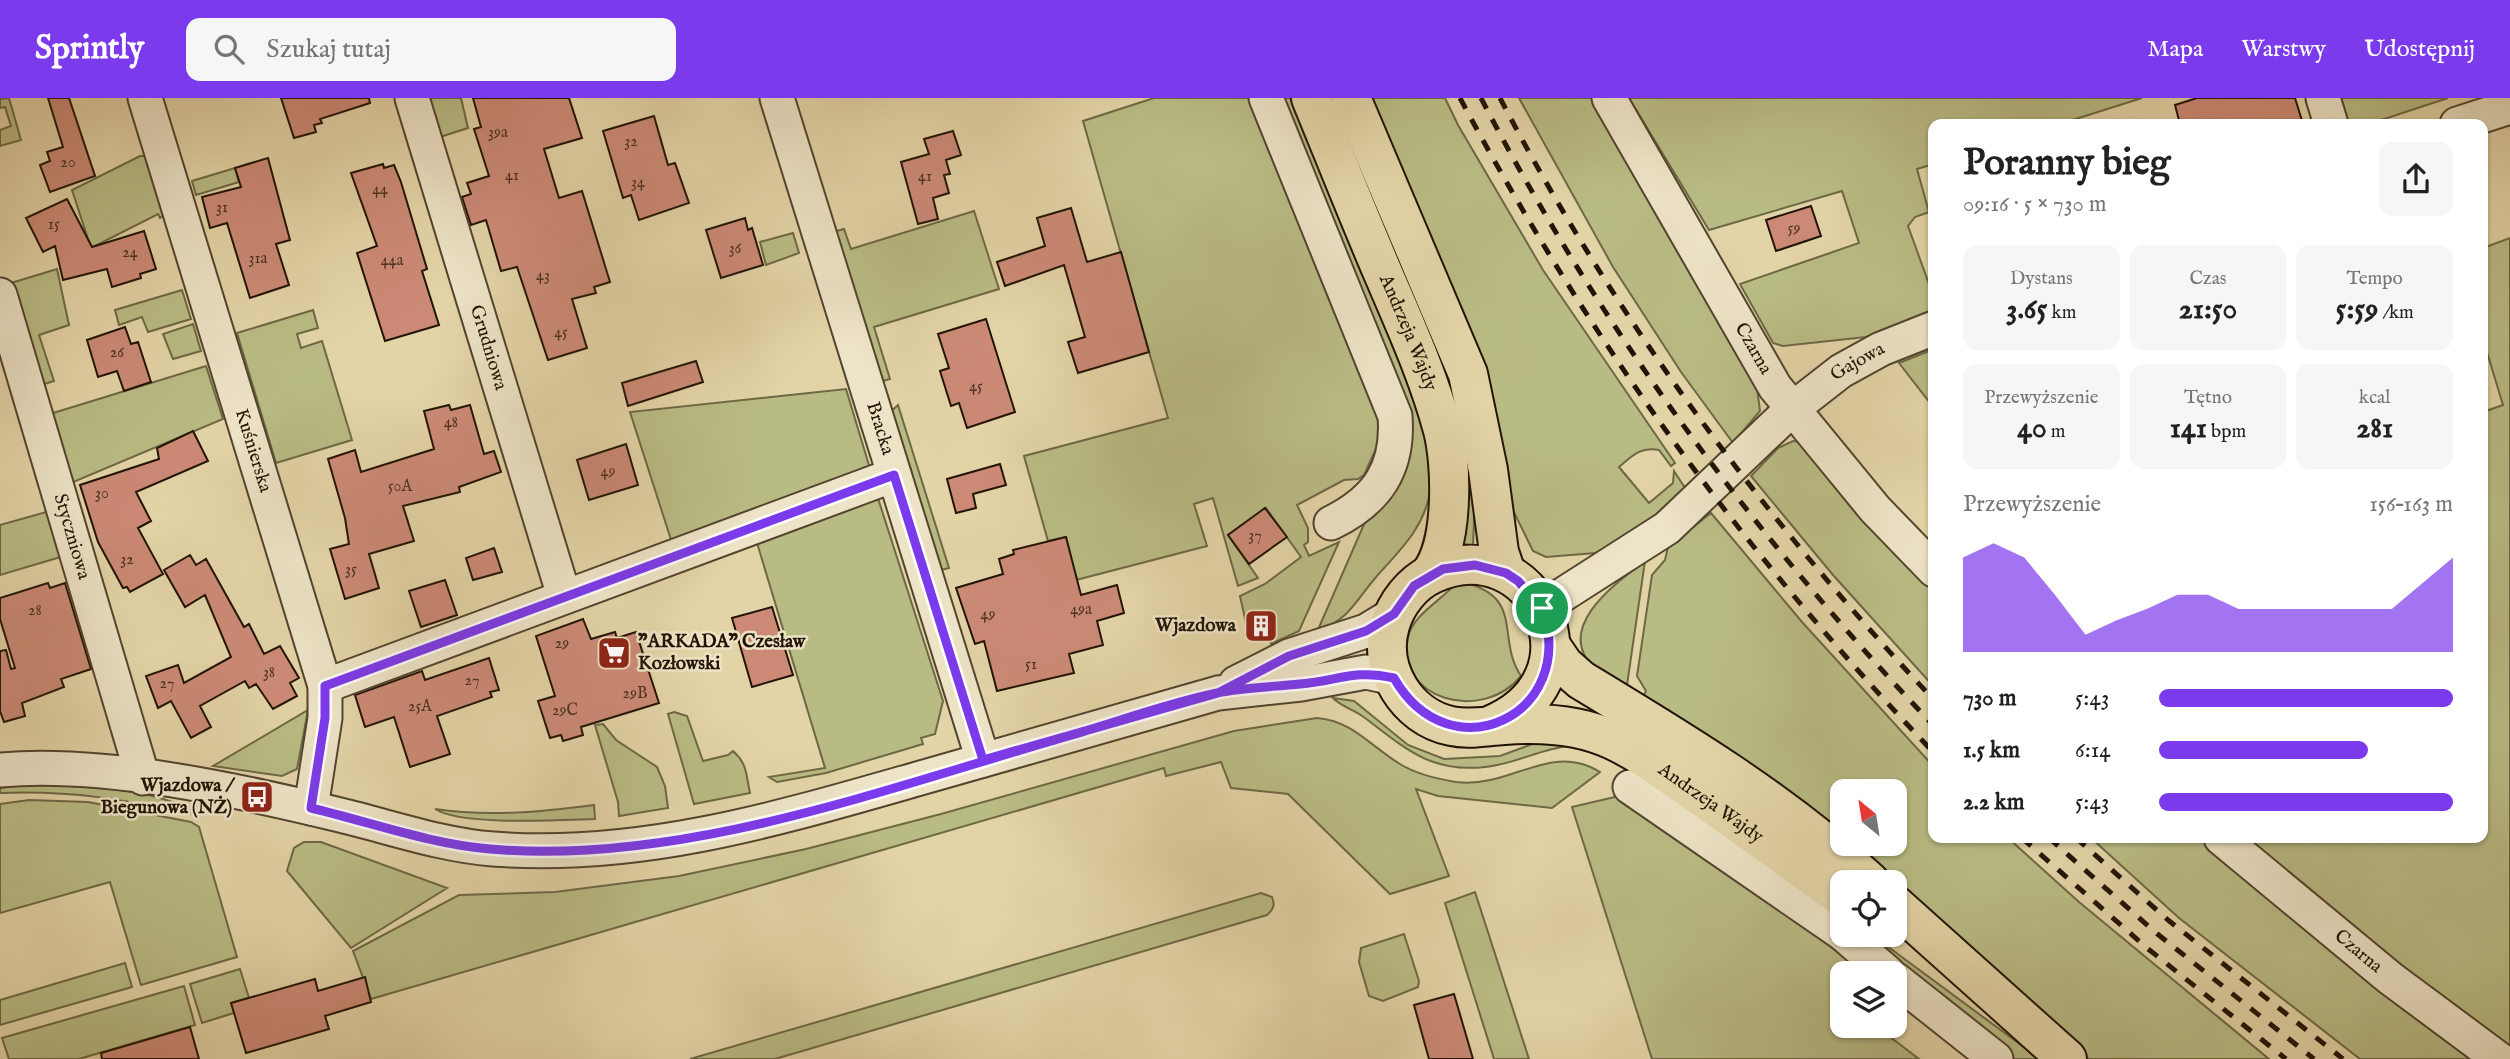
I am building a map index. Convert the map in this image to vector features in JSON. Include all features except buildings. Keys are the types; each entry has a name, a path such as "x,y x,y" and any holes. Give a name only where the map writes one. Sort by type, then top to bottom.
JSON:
{"main road":[{"name":"Andrzeja Wajdy","path":"1311,98 1419,358 1443,431 1448,459 1448,509 1439,550 1429,575"},
{"name":"Andrzeja Wajdy","path":"1351,98 1468,374 1488,470 1499,552 1506,573"},
{"name":"Andrzeja Wajdy","path":"1830,889 1733,819 1614,740 1578,727 1451,726 1416,709 1394,678 1387,640 1394,614 1408,592 1429,575 1459,565 1475,565 1506,573 1525,587 1542,608 1551,646 1564,665 1581,680 1707,756 1809,830 1856,870"},
{"name":"Andrzeja Wajdy","path":"1489,726 1524,708 1536,693 1546,676 1551,646"},
{"path":"1907,916 2067,1059"},
{"path":"1907,945 2067,1059"}],"street":[{"name":"Kuśnierska","path":"145,98 325,686 325,718 311,808"},
{"name":"Grudniowa","path":"412,98 564,596"},
{"name":"Bracka","path":"777,98 983,760"},
{"path":"1266,98 1395,416 1393,457 1382,481 1364,505 1331,523"},
{"name":"Czarna","path":"1609,98 1762,368 1791,410 1875,509 1928,564"},
{"path":"2323,98 2329,119"},
{"path":"2473,119 2510,107"},
{"name":"Styczniowa","path":"0,295 143,778"},
{"name":"Gajowa","path":"1791,410 1863,358 1928,331"},
{"path":"1542,608 1660,534 1791,410"},
{"path":"325,686 894,475"},
{"path":"1218,693 1289,656 1366,631 1394,614"},
{"path":"0,769 42,766 143,778 311,808 454,844 489,849 533,851 617,848 727,831 1218,693 1301,684 1366,672 1394,678"},
{"path":"1630,787 1830,925"},
{"name":"Czarna","path":"2227,843 2390,978 2499,1059"},
{"path":"1858,947 1874,961"},
{"path":"1907,989 1996,1059"}],"green space":[{"path":"9,98 21,140 0,146 0,130 11,126 5,107 0,108 0,99"},
{"path":"422,98 461,98 468,128 434,139"},
{"path":"1154,98 1250,98 1377,396 1380,440 1364,475 1358,479 1344,480 1297,505 1308,528 1308,542 1304,545 1309,556 1339,542 1299,631 1271,644 1270,637 1274,630 1269,615 1246,623 1240,596 1265,584 1301,557 1266,508 1228,535 1258,578 1238,586 1213,498 1194,504 1207,546 1049,587 1071,558 1066,537 1048,541 1024,456 1168,418 1083,121"},
{"path":"1279,98 1290,98 1393,339 1418,405 1427,437 1431,467 1430,492 1417,528 1352,608 1338,621 1317,632 1365,522 1400,464"},
{"path":"1330,98 1335,98 1451,384 1475,494 1473,546 1464,544 1465,502"},
{"path":"1371,98 1445,98 1543,270 1675,463 1671,466 1659,450 1647,449 1619,467 1649,503 1673,483 1674,471 1687,491 1657,516 1616,543 1596,553 1546,557 1533,551 1510,504 1483,359"},
{"path":"1519,98 1597,98 1757,388 1760,411 1733,443 1681,372 1613,267"},
{"path":"1629,98 2142,98 2076,119 1928,119 1928,166 1917,169 1928,212 1915,217 1908,226 1928,281 1928,312 1866,337 1783,346 1773,343 1740,284 1859,243 1842,191 1709,230"},
{"path":"2336,98 2448,98 2384,119 2343,119"},
{"path":"140,156 147,156 164,203 160,205 164,215 160,218 158,214 91,248 72,190"},
{"path":"235,168 239,182 196,195 192,181"},
{"path":"974,211 999,289 874,327 890,379 879,382 833,232 844,229 851,249"},
{"path":"793,233 799,253 766,265 760,242"},
{"path":"2510,238 2510,1055 2245,843 2488,843 2488,410 2503,405 2488,356 2488,246"},
{"path":"57,269 69,325 39,335 54,381 41,385 11,283"},
{"path":"182,290 191,319 148,332 142,317 119,325 115,310"},
{"path":"313,310 318,328 297,334 301,348 322,341 352,440 276,463 237,333"},
{"path":"193,324 201,351 173,359 163,334"},
{"path":"1928,351 1928,400 1899,363"},
{"path":"206,366 223,419 71,483 50,414"},
{"path":"846,389 871,472 673,546 630,412"},
{"path":"898,405 949,568 937,571 889,413"},
{"path":"1793,441 1803,442 1928,579 1928,680 1833,575 1751,476 1778,448"},
{"path":"876,492 943,701 935,734 921,738 923,744 826,773 777,782 769,777 825,768 754,533"},
{"path":"50,511 64,556 0,575 0,525"},
{"path":"1711,513 1802,622 1928,760 1928,843 2014,843 2079,902 2269,1059 2089,1059 1907,898 1907,870 1877,870 1861,856 1908,856 1908,779 1830,779 1830,830 1642,699 1646,691 1637,676 1652,575 1665,560 1668,547"},
{"path":"1645,561 1626,692 1595,669 1584,653 1581,638 1584,623 1593,608 1619,581"},
{"path":"1458,581 1493,596 1501,607 1514,661 1521,676 1504,691 1485,699 1464,701 1445,698 1427,689 1414,676 1407,658 1408,637 1416,621"},
{"path":"1333,698 1354,701 1408,745 1444,759 1500,756 1543,740 1569,746 1485,767 1449,766 1419,756"},
{"path":"308,710 297,769 282,776 213,766"},
{"path":"674,712 687,716 703,761 728,755 733,751 738,756 746,770 750,793 694,804 668,714"},
{"path":"1317,718 1351,729 1406,768 1449,781 1476,782 1495,779 1547,763 1564,761 1582,764 1600,772 1552,808 1438,796 1416,789 1449,876 1390,894 1288,794 1231,788 1221,762 1166,776 1164,768 371,999 353,951 459,895 555,892 679,876 806,849 941,814 1234,731"},
{"path":"603,724 616,740 657,767 665,786 668,808 619,816 618,802 595,725"},
{"path":"21,785 86,787 136,793 179,805 195,814 98,797 0,793 0,788"},
{"path":"1619,796 1644,804 1850,961 1830,961 1830,1038 1891,1038 1919,1059 1652,1059 1572,807"},
{"path":"29,800 88,802 191,822 199,827 237,957 141,985 110,882 0,913 0,804"},
{"path":"594,805 595,819 559,820 488,820 466,818 435,809 514,813"},
{"path":"304,842 321,842 447,888 351,948 287,871 294,848"},
{"path":"2096,843 2212,843 2478,1059 2360,1059 2179,918"},
{"path":"1475,892 1529,1059 1494,1059 1445,903"},
{"path":"1261,893 1273,900 1273,907 1267,915 775,1059 690,1059"},
{"path":"1404,934 1419,981 1418,987 1383,1001 1369,996 1359,962 1361,948"},
{"path":"1874,947 1888,947 2040,1059 2012,1059 1907,974 1907,961 1891,961"},
{"path":"125,963 132,987 0,1025 0,1000"},
{"path":"240,969 249,998 232,1003 234,1013 202,1023 190,984"},
{"path":"184,986 195,1025 79,1059 9,1059 2,1038"}],"railway":[{"path":"1460,98 1510,189 1563,276 1674,442 1797,600 1928,746"},
{"path":"1481,98 1577,267 1685,428 1805,581 1928,720"},
{"path":"1500,98 1592,260 1696,414 1811,561 1928,693"},
{"path":"2028,843 2147,948 2286,1059"},
{"path":"2055,843 2155,932 2314,1059"},
{"path":"2082,843 2168,920 2343,1059"}],"place":[{"name":"Wjazdowa","path":"1261,626"},
{"name":"\"ARKADA\" Czesław Kozłowski","path":"614,653"},
{"name":"Wjazdowa / Biegunowa (NŻ)","path":"257,797"}],"route":[{"path":"1542,608 1518,581 1506,573 1475,565 1443,569 1414,586 1394,614 1366,631 1289,656 1218,693 1061,738 983,760 894,475 325,686 325,718 311,808 454,844 489,849 573,850 653,844 727,831 828,804 983,760 1218,693 1301,684 1366,672 1394,678 1403,695 1416,709 1432,719 1451,726 1489,726 1524,708 1546,676 1551,646 1542,608"}]}
